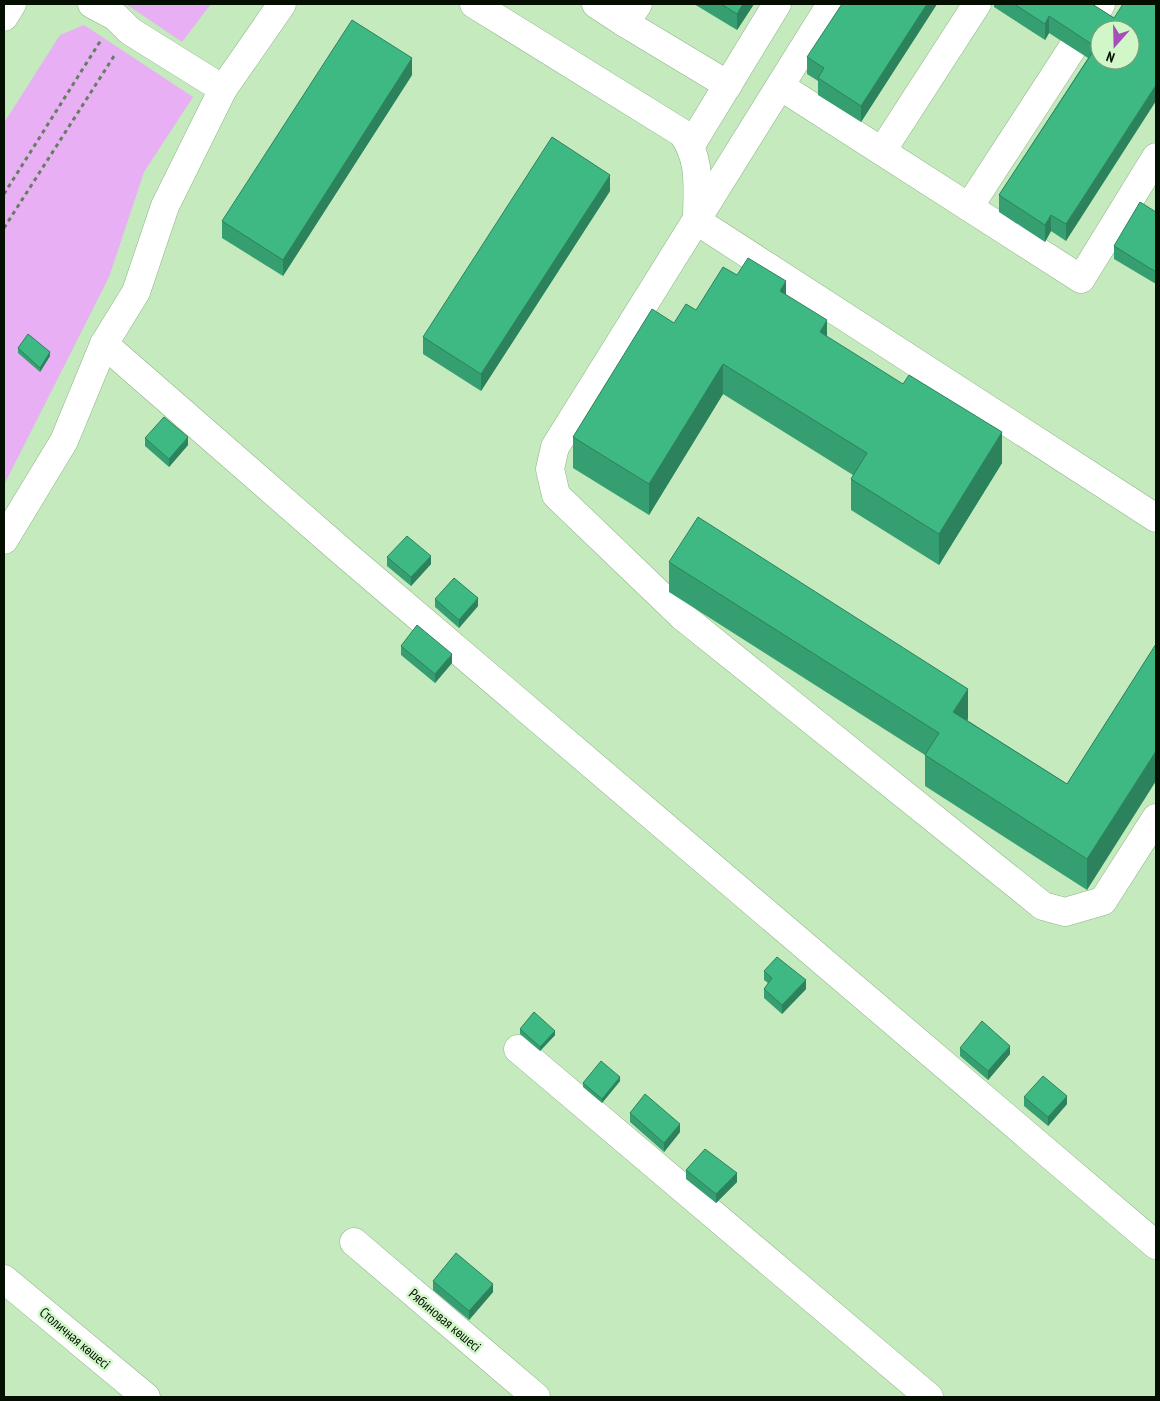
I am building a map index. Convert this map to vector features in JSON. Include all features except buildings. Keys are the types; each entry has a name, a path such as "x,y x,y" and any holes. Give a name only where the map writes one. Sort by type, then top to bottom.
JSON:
{"street":[{"path":"4,17 12,4"},
{"path":"92,4 223,89"},
{"path":"4,540 64,441 104,344 136,292 165,206 223,89 282,4"},
{"path":"474,4 682,133 691,145 696,161 698,221"},
{"path":"596,4 631,14 728,85"},
{"path":"691,145 777,4"},
{"path":"831,4 698,221 555,447 550,469 556,495 682,616 1043,906 1065,912 1103,901 1156,818"},
{"path":"882,151 976,4"},
{"path":"969,207 1101,4"},
{"path":"780,86 1081,279 1156,157"},
{"path":"698,221 1156,518"},
{"path":"104,344 369,575 1156,1245"},
{"path":"518,1049 929,1397"},
{"name":"Рябиновая көшесі","path":"354,1242 536,1397"},
{"name":"Столичная көшесі","path":"4,1280 146,1397"}],"path":[{"path":"4,194 123,24"},
{"path":"4,228 123,24"}],"shaded area":[{"path":"126,4 211,4 182,42"},
{"path":"84,25 193,97 144,172 109,277 4,485 4,123 60,35"}]}
